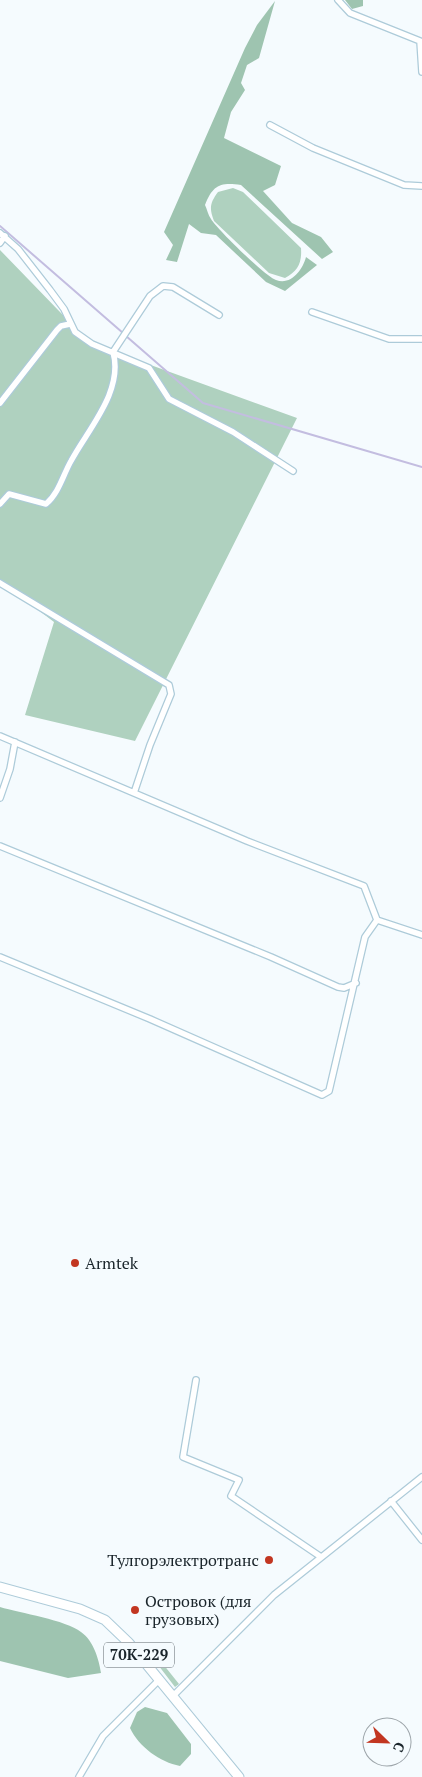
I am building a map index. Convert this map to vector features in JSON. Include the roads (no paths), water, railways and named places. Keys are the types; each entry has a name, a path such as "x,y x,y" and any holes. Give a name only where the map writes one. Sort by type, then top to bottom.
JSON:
{"main road":[{"name":"70К-229","path":"0,1587 80,1609 105,1620 129,1643 160,1679 239,1777"}],"street":[{"path":"338,0 350,13 420,42 422,72"},
{"path":"270,125 313,148 404,185 422,186"},
{"path":"0,243 2,234 18,248 64,309 75,332 92,344 149,368 169,399 233,432 293,471"},
{"path":"113,352 150,296 163,286 173,287 219,315"},
{"path":"312,312 389,338 422,339"},
{"path":"0,403 57,330 61,326 70,324"},
{"path":"0,504 9,494 46,504 53,498 71,460 99,415 108,395 117,365 113,352"},
{"path":"0,583 169,685 171,694 150,745 134,793"},
{"path":"0,736 134,793 364,886 378,920 422,935"},
{"path":"0,798 10,769 15,742"},
{"path":"0,846 338,987 344,988 356,983"},
{"path":"0,957 150,1019 322,1095 328,1091 356,983 365,937 378,920"},
{"path":"196,1380 183,1457 239,1480 232,1496 321,1557"},
{"path":"173,1696 274,1595 422,1477"},
{"path":"392,1501 422,1540"},
{"path":"79,1777 103,1736 160,1679"}],"waterway":[{"path":"0,226 123,333"},
{"path":"126,336 203,403 422,467"}],"place":[{"name":"Armtek","path":"75,1263"},
{"name":"Тулгорэлектротранс","path":"269,1560"},
{"name":"Островок (для грузовых)","path":"135,1610"}]}
